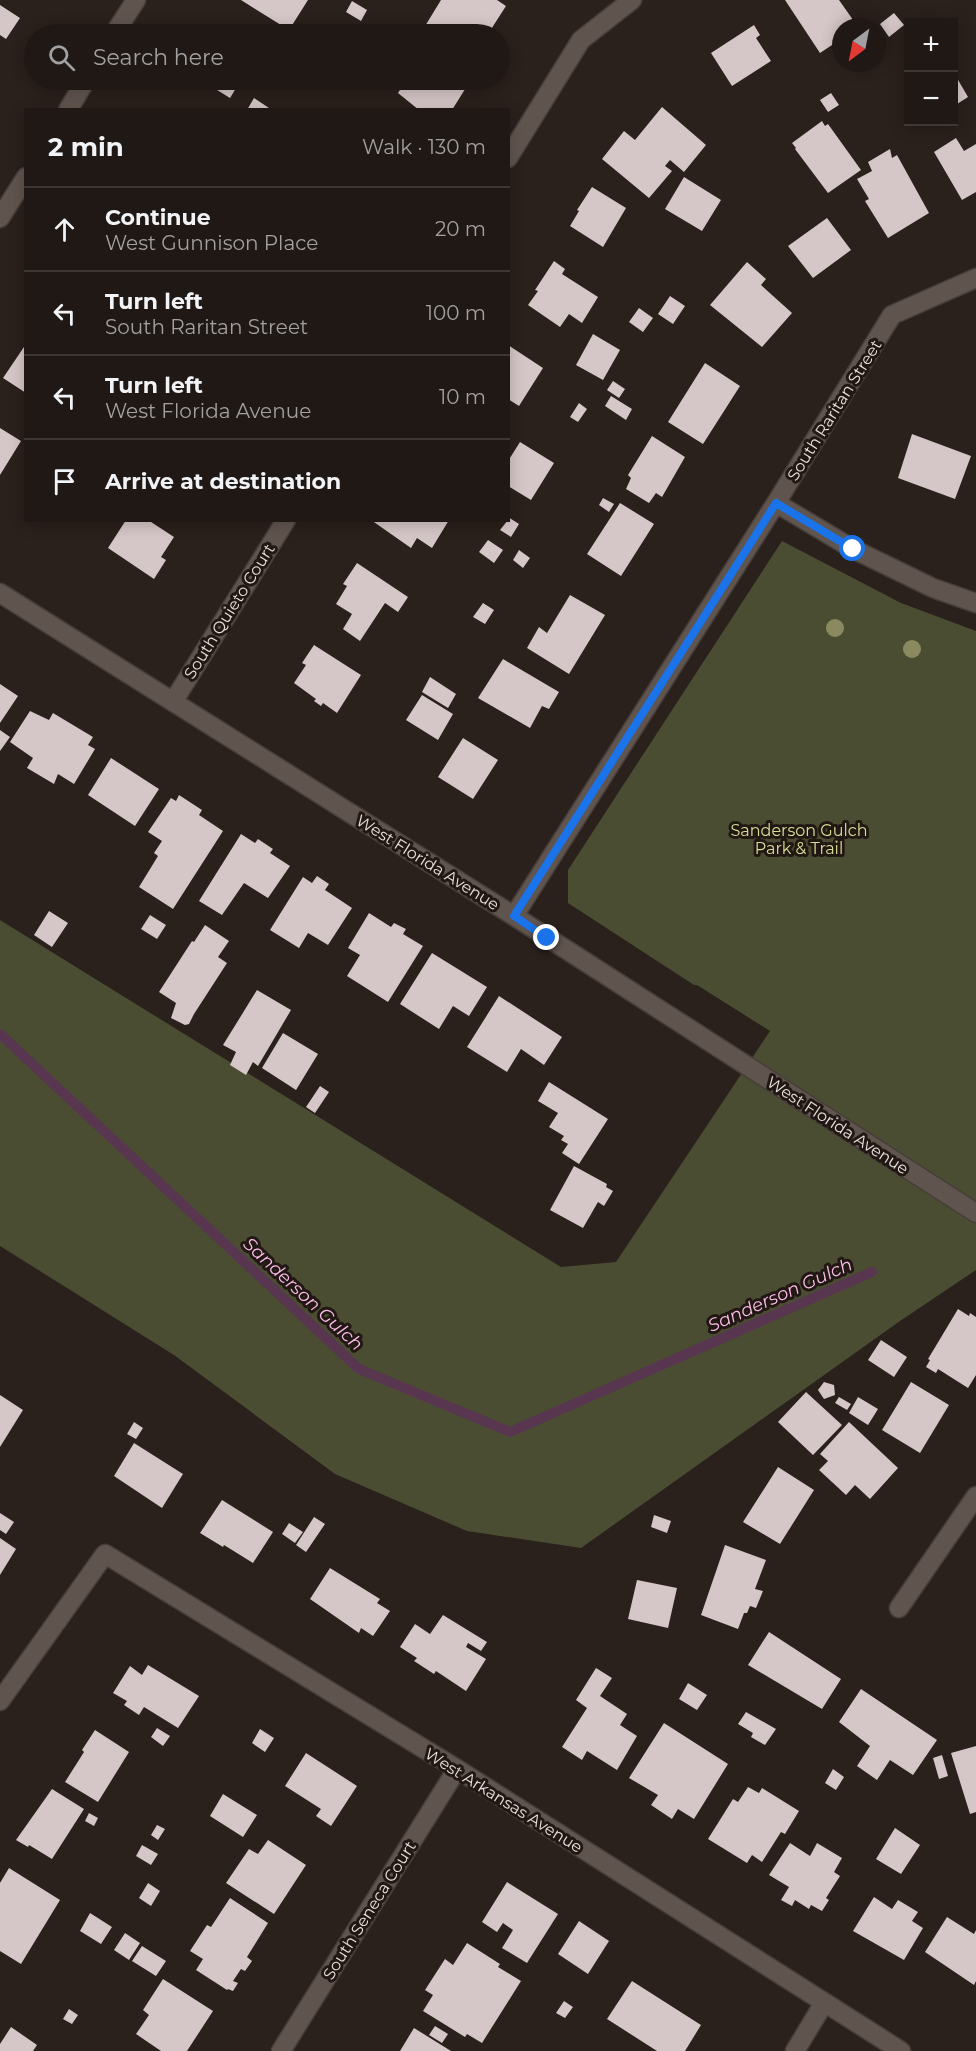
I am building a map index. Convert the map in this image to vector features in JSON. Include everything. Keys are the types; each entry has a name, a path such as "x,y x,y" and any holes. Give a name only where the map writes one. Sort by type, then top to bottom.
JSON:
{"street":[{"path":"120,24 136,0"},
{"path":"510,155 581,39 632,0"},
{"path":"69,108 80,90"},
{"path":"0,218 24,180"},
{"name":"South Raritan Street","path":"514,916 776,503 892,315 976,278"},
{"path":"776,503 853,549 933,588 976,603"},
{"name":"South Quieto Court","path":"173,702 285,522"},
{"name":"West Florida Avenue","path":"0,593 514,916 976,1213"},
{"path":"899,1608 976,1496"},
{"name":"West Arkansas Avenue","path":"0,1701 105,1554 457,1769 901,2051"},
{"name":"South Seneca Court","path":"280,2051 457,1769"},
{"path":"795,2051 824,2003"}],"green space":[{"name":"Sanderson Gulch Park & Trail","path":"782,541 901,603 976,631 976,1270 900,1321 581,1548 467,1531 335,1474 174,1355 0,1246 0,920 561,1267 616,1262 770,1031 694,985 568,903 568,870"}],"building":[{"path":"241,0 308,0 293,24 279,24"},
{"path":"441,0 497,0 506,6 494,24 426,24"},
{"path":"785,0 839,0 852,18 832,18 832,45 820,53"},
{"path":"352,1 367,10 361,21 346,12"},
{"path":"0,5 20,18 6,39 0,35"},
{"path":"894,13 904,25 889,37 886,33 886,19"},
{"path":"754,25 760,35 756,38 771,61 732,86 711,53"},
{"path":"958,80 968,97 958,103"},
{"path":"217,90 235,90 230,98"},
{"path":"400,90 464,90 453,108 417,108 398,93"},
{"path":"831,93 839,105 828,112 820,100"},
{"path":"254,98 269,108 248,108"},
{"path":"662,107 706,145 684,172 670,160 665,166 672,171 649,198 602,159 624,131 635,140"},
{"path":"822,121 825,126 828,124 861,170 828,193 792,143"},
{"path":"956,138 964,151 976,144 976,192 962,200 934,152"},
{"path":"890,149 892,158 897,155 929,213 888,238 865,201 869,199 857,179 872,171 868,162"},
{"path":"684,177 721,200 702,231 665,209"},
{"path":"592,187 626,208 603,247 570,226"},
{"path":"827,218 851,250 813,278 788,246"},
{"path":"554,261 565,269 562,274 598,297 582,323 569,314 560,327 528,305"},
{"path":"747,262 766,279 761,285 792,313 762,347 710,305"},
{"path":"670,296 685,306 673,324 658,314"},
{"path":"639,308 653,318 643,332 629,322"},
{"path":"593,334 620,350 603,380 576,365"},
{"path":"510,346 543,368 519,406 510,400"},
{"path":"24,347 24,392 3,378"},
{"path":"705,363 740,386 703,444 668,422"},
{"path":"613,381 625,389 619,398 607,390"},
{"path":"611,396 632,409 626,420 605,406"},
{"path":"579,403 587,409 578,422 570,417"},
{"path":"0,428 21,441 0,475"},
{"path":"912,434 971,456 955,499 898,478"},
{"path":"652,436 685,457 662,497 656,493 649,503 626,489 631,478 628,475"},
{"path":"520,442 554,463 531,500 510,487 510,458"},
{"path":"603,498 614,504 609,512 599,505"},
{"path":"620,503 654,524 621,576 587,554"},
{"path":"510,518 519,524 511,537 500,530 506,522 510,522"},
{"path":"125,522 151,522 174,537 161,557 166,560 154,579 108,548"},
{"path":"374,522 448,522 432,548 417,538 411,548"},
{"path":"488,540 503,550 494,563 479,552"},
{"path":"519,550 530,558 523,568 513,560"},
{"path":"357,563 408,597 398,612 385,603 360,641 343,629 352,614 336,604 347,586 343,584"},
{"path":"570,595 605,615 569,674 527,648 539,627 547,633"},
{"path":"483,603 494,610 485,624 473,617"},
{"path":"314,645 361,675 337,713 323,703 321,706 314,701 316,699 294,683 306,665 302,663"},
{"path":"503,659 559,692 549,709 542,706 530,728 478,698"},
{"path":"430,677 456,694 448,708 422,692"},
{"path":"0,684 18,696 0,723"},
{"path":"422,695 453,714 438,740 406,720"},
{"path":"30,711 49,720 53,713 93,737 88,745 95,749 74,784 58,774 54,784 27,768 33,758 10,742"},
{"path":"0,730 10,737 0,751"},
{"path":"463,738 498,760 473,799 438,777"},
{"path":"111,758 159,789 135,826 88,795"},
{"path":"179,795 202,810 199,815 223,831 173,909 139,887 158,856 154,853 162,841 148,832 171,798 176,801"},
{"path":"241,834 255,843 258,839 273,849 270,853 290,866 268,898 244,883 222,915 199,901"},
{"path":"317,876 329,884 325,890 352,908 328,945 308,933 299,948 270,930 303,877 312,883"},
{"path":"49,911 68,923 52,947 34,935"},
{"path":"369,913 391,927 394,923 406,929 403,934 423,946 388,1002 347,976 360,955 348,948"},
{"path":"150,915 166,925 157,939 141,929"},
{"path":"205,925 229,941 218,957 227,963 189,1024 185,1025 171,1018 176,1003 159,992"},
{"path":"432,953 487,987 469,1016 453,1006 439,1029 400,1004"},
{"path":"257,990 291,1010 258,1066 253,1062 246,1075 230,1065 236,1052 223,1045"},
{"path":"499,996 562,1037 544,1065 521,1049 507,1072 467,1047"},
{"path":"283,1033 318,1054 296,1090 262,1068"},
{"path":"549,1082 608,1119 579,1164 562,1153 568,1144 561,1140 564,1136 549,1127 558,1113 538,1101"},
{"path":"320,1086 329,1092 315,1113 306,1107"},
{"path":"574,1166 607,1184 606,1187 613,1191 604,1206 598,1202 583,1228 550,1210"},
{"path":"958,1309 969,1316 970,1313 976,1317 976,1375 968,1388 938,1369 936,1373 926,1367 930,1360 928,1359"},
{"path":"881,1340 907,1357 894,1377 868,1360"},
{"path":"824,1382 834,1385 835,1395 824,1399 818,1390"},
{"path":"911,1382 949,1405 920,1453 882,1430"},
{"path":"806,1392 842,1425 813,1455 778,1422"},
{"path":"0,1395 23,1410 0,1447"},
{"path":"839,1397 851,1404 847,1410 835,1403"},
{"path":"858,1397 878,1409 868,1425 849,1413"},
{"path":"134,1422 143,1428 136,1439 127,1434"},
{"path":"849,1422 898,1468 870,1499 855,1485 846,1495 819,1470 828,1461 820,1454"},
{"path":"134,1443 183,1474 162,1508 114,1476"},
{"path":"778,1467 814,1490 780,1544 743,1522"},
{"path":"222,1500 273,1532 253,1563 200,1533"},
{"path":"0,1513 14,1522 6,1534 0,1530"},
{"path":"654,1515 671,1521 667,1533 651,1527"},
{"path":"314,1517 325,1524 306,1552 296,1545"},
{"path":"289,1523 303,1532 295,1543 282,1534"},
{"path":"0,1538 16,1549 0,1575"},
{"path":"725,1545 766,1560 755,1589 763,1591 756,1608 750,1606 747,1613 744,1613 738,1629 701,1615"},
{"path":"330,1568 380,1599 377,1603 390,1611 373,1636 361,1628 359,1633 310,1599"},
{"path":"637,1580 677,1588 668,1628 628,1619"},
{"path":"443,1615 487,1642 481,1651 468,1643 466,1647 486,1659 466,1691 436,1671 434,1674 414,1661 417,1658 400,1647 415,1624 430,1634"},
{"path":"769,1632 841,1679 822,1709 748,1665"},
{"path":"148,1665 199,1696 178,1728 144,1707 139,1715 124,1705 127,1701 113,1693 130,1666 142,1675"},
{"path":"596,1668 612,1678 600,1696 627,1714 620,1725 637,1736 617,1770 587,1751 582,1760 562,1747 587,1708 576,1700"},
{"path":"688,1683 707,1695 697,1710 679,1699"},
{"path":"861,1689 937,1740 913,1775 890,1760 877,1780 857,1766 870,1746 839,1722"},
{"path":"746,1712 776,1729 765,1745 751,1737 753,1733 738,1724"},
{"path":"664,1723 728,1764 694,1819 678,1809 672,1819 651,1805 658,1795 629,1778"},
{"path":"157,1728 170,1736 163,1746 151,1737"},
{"path":"260,1729 274,1738 265,1752 252,1743"},
{"path":"95,1730 129,1752 98,1802 65,1782"},
{"path":"976,1746 976,1812 970,1814 951,1753"},
{"path":"306,1753 357,1786 331,1826 316,1816 321,1809 285,1786"},
{"path":"942,1755 948,1776 939,1779 933,1758"},
{"path":"833,1769 844,1777 836,1790 825,1783"},
{"path":"748,1787 759,1793 762,1788 799,1811 785,1834 781,1832 762,1862 752,1855 747,1863 708,1839 733,1799 738,1802"},
{"path":"52,1789 84,1809 52,1859 16,1840"},
{"path":"223,1794 257,1815 243,1837 210,1816"},
{"path":"89,1813 98,1818 94,1826 85,1821"},
{"path":"157,1825 165,1829 158,1840 151,1835"},
{"path":"895,1828 920,1845 901,1874 876,1859"},
{"path":"268,1840 306,1865 274,1914 226,1883 249,1849 258,1854"},
{"path":"790,1843 810,1856 817,1843 842,1858 834,1872 840,1876 826,1898 829,1900 822,1911 811,1905 809,1909 795,1900 792,1906 781,1900 789,1887 769,1875"},
{"path":"142,1845 158,1854 151,1865 136,1856"},
{"path":"9,1868 60,1900 21,1964 0,1951 0,1883"},
{"path":"507,1882 558,1914 527,1963 502,1948 513,1930 503,1923 497,1932 482,1922"},
{"path":"148,1883 160,1891 151,1906 139,1898"},
{"path":"874,1897 892,1909 898,1900 918,1912 912,1921 923,1928 904,1960 853,1931"},
{"path":"230,1898 268,1923 247,1957 252,1961 245,1971 241,1969 233,1981 238,1983 233,1991 227,1990 196,1970 203,1959 190,1951 207,1925 211,1927"},
{"path":"90,1913 112,1927 101,1944 80,1931"},
{"path":"947,1917 974,1934 976,1930 976,1981 974,1985 925,1952"},
{"path":"579,1921 609,1941 588,1974 558,1954"},
{"path":"125,1933 140,1943 129,1960 114,1950"},
{"path":"467,1943 500,1964 498,1967 521,1981 482,2043 467,2034 465,2037 423,2011 433,1995 425,1990 445,1959 453,1965"},
{"path":"142,1946 166,1961 156,1976 132,1961"},
{"path":"163,1979 213,2011 187,2051 161,2051 136,2034 149,2015 143,2010"},
{"path":"632,1981 701,2025 685,2051 657,2051 607,2019"},
{"path":"564,2001 573,2007 565,2018 556,2013"},
{"path":"69,2009 78,2015 72,2024 63,2019"},
{"path":"435,2026 448,2034 442,2043 429,2035"},
{"path":"11,2027 37,2045 33,2051 0,2051 0,2044"},
{"path":"414,2028 451,2051 400,2051"}],"waterway":[{"name":"Sanderson Gulch","path":"0,1034 359,1369 510,1432 872,1272"}],"route":[{"path":"547,938 514,916 776,503 853,549"}]}
